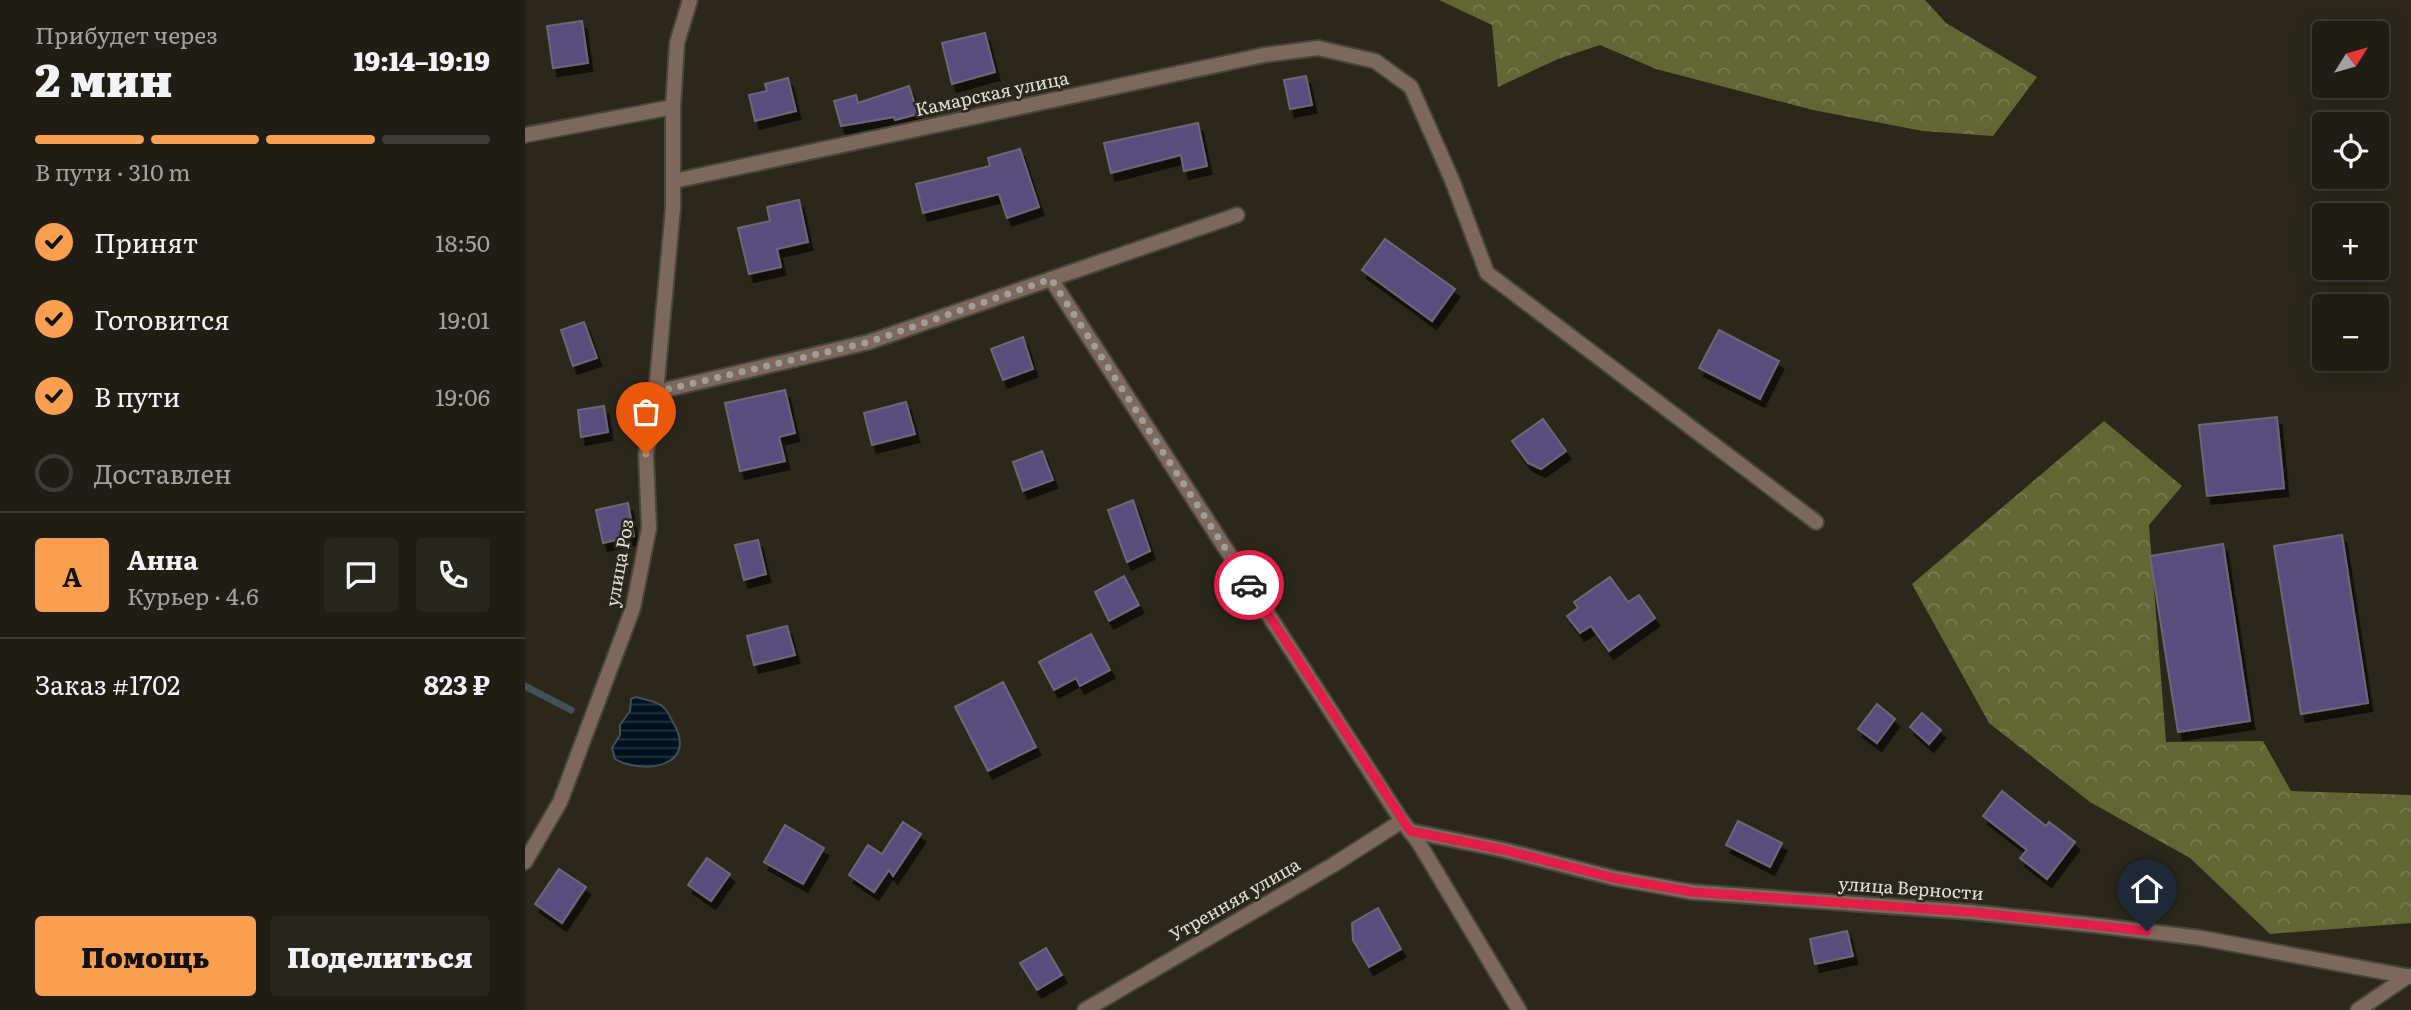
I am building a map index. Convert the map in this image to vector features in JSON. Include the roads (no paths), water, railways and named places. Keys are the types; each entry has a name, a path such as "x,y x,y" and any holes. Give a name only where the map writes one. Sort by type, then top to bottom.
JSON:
{"street":[{"name":"улица Роз","path":"525,862 560,802 633,608 649,528 646,454 656,392 674,181 673,107 677,43 690,0"},
{"name":"Камарская улица","path":"674,181 1264,55 1318,48 1375,61 1411,86 1452,180 1487,273 1817,522"},
{"path":"525,135 673,107"},
{"path":"656,392 869,342 1237,215"},
{"path":"1051,279 1419,843 1519,1010"},
{"name":"улица Верности","path":"1406,826 1614,878 1692,892 1970,912 2094,925 2201,938 2409,977"},
{"name":"Утренняя улица","path":"1085,1010 1333,865 1406,826"},
{"path":"2358,1010 2409,977"}],"water":[{"path":"636,697 662,706 674,724 680,739 679,750 664,764 639,766 615,759 612,748 620,735 620,725 630,711 631,699"}],"waterway":[{"path":"525,686 571,710"}]}
